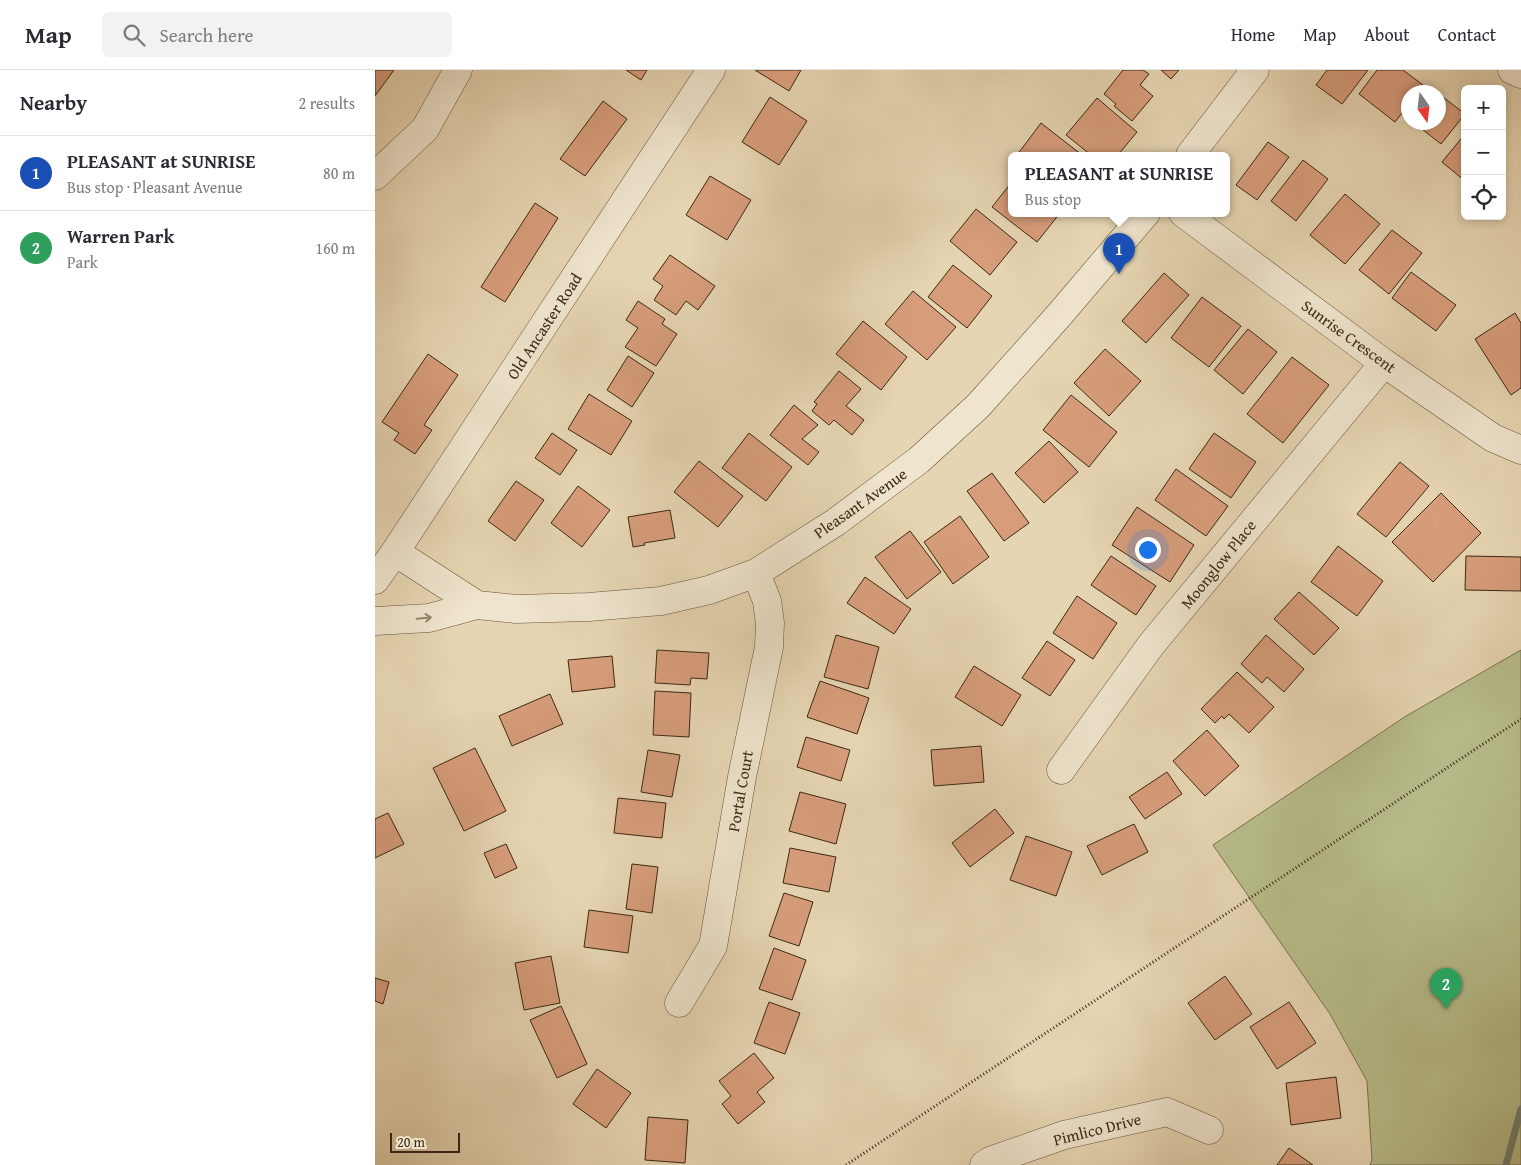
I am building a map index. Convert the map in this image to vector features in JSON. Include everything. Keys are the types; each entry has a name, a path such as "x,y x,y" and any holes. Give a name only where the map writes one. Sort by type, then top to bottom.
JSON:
{"street":[{"path":"375,176 425,129 458,70"},
{"name":"Old Ancaster Road","path":"375,580 711,70"},
{"path":"1193,152 1255,70"},
{"path":"1512,70 1521,74"},
{"name":"Pleasant Avenue","path":"375,621 429,618 477,605 517,609 589,607 661,601 709,590 756,572 836,522 919,460 971,412 1061,313 1143,217"},
{"name":"Sunrise Crescent","path":"1188,217 1384,362 1493,438 1521,450"},
{"name":"Moonglow Place","path":"1061,770 1151,645 1384,362"},
{"name":"Pleasant Avenue","path":"395,552 477,605"},
{"name":"Portal Court","path":"679,1003 713,946 742,777 769,647 770,623 767,601 756,572"},
{"name":"Pimlico Drive","path":"984,1165 990,1161 1064,1135 1167,1112 1209,1130"}],"path":[{"path":"846,1165 1521,719"}],"green space":[{"path":"1521,650 1521,1165 1370,1165 1372,1160 1367,1081 1330,1014 1213,845 1406,716"}],"building":[{"path":"375,70 394,70 375,96"},
{"path":"626,70 647,70 641,80"},
{"path":"755,70 801,70 789,91"},
{"path":"1123,70 1143,70 1149,74 1140,85 1153,96 1132,121 1114,106 1116,104 1104,94"},
{"path":"1161,70 1179,70 1171,79"},
{"path":"1327,70 1368,70 1342,104 1316,85"},
{"path":"1377,70 1403,70 1423,85 1401,85 1401,114 1395,122 1359,94"},
{"path":"770,97 807,121 779,165 742,142"},
{"path":"1097,98 1137,132 1120,152 1087,152 1066,135"},
{"path":"1446,99 1461,111 1461,119 1441,144 1423,130 1446,130"},
{"path":"603,101 627,119 585,176 560,159"},
{"path":"1041,123 1078,152 1019,152"},
{"path":"1461,139 1461,178 1442,162"},
{"path":"1268,142 1289,157 1257,200 1236,185"},
{"path":"1303,160 1328,179 1296,221 1271,201"},
{"path":"710,176 751,200 727,240 686,215"},
{"path":"1008,187 1008,217 1057,217 1037,242 992,207"},
{"path":"1345,194 1380,224 1345,264 1310,235"},
{"path":"535,203 558,218 505,302 481,287"},
{"path":"976,209 1017,242 990,275 950,241"},
{"path":"1392,230 1422,253 1389,294 1359,270"},
{"path":"670,255 715,286 698,310 686,301 676,315 654,300 663,286 653,279"},
{"path":"953,265 992,296 967,328 928,297"},
{"path":"1411,272 1456,305 1436,331 1392,298"},
{"path":"1164,273 1189,295 1146,343 1122,321"},
{"path":"913,291 956,327 927,360 885,324"},
{"path":"1202,297 1241,326 1209,367 1171,338"},
{"path":"638,301 665,319 662,324 677,334 656,366 625,347 638,328 626,320"},
{"path":"1515,313 1521,323 1521,388 1511,395 1475,339"},
{"path":"863,321 907,357 881,390 836,354"},
{"path":"1248,329 1277,352 1243,394 1214,370"},
{"path":"1105,349 1141,381 1109,416 1074,383"},
{"path":"428,354 458,375 424,425 432,430 415,454 394,440 399,433 382,422"},
{"path":"628,356 654,373 632,407 607,390"},
{"path":"1292,357 1329,385 1283,443 1247,414"},
{"path":"839,371 861,389 846,406 864,420 852,435 834,420 829,425 812,411 817,404 814,402"},
{"path":"589,394 632,421 611,455 568,429"},
{"path":"1071,395 1117,432 1089,467 1043,430"},
{"path":"794,405 818,425 802,439 819,452 808,465 770,435"},
{"path":"552,433 577,450 560,475 535,458"},
{"path":"749,433 792,467 766,501 722,468"},
{"path":"1214,433 1256,462 1231,498 1189,469"},
{"path":"1049,441 1078,472 1044,503 1015,473"},
{"path":"699,461 743,496 718,527 674,492"},
{"path":"1400,462 1429,486 1386,537 1357,514"},
{"path":"1176,469 1228,506 1206,536 1155,500"},
{"path":"992,473 1029,523 1004,541 967,491"},
{"path":"516,481 544,500 515,541 488,521"},
{"path":"578,486 610,510 582,547 551,523"},
{"path":"1441,493 1481,533 1433,582 1392,542"},
{"path":"1137,507 1194,545 1170,582 1112,545"},
{"path":"670,510 675,538 644,543 645,545 633,547 628,517"},
{"path":"960,516 989,557 953,584 924,542"},
{"path":"910,531 941,572 907,599 875,557"},
{"path":"1338,546 1383,581 1357,616 1311,582"},
{"path":"1111,556 1156,586 1136,615 1091,585"},
{"path":"1466,556 1521,557 1521,591 1465,590"},
{"path":"865,577 911,609 894,634 847,603"},
{"path":"1299,592 1339,628 1314,655 1274,619"},
{"path":"1077,596 1117,623 1093,659 1053,633"},
{"path":"836,635 879,647 868,689 824,677"},
{"path":"1266,635 1304,669 1284,692 1267,677 1262,683 1241,664"},
{"path":"1047,641 1075,660 1050,696 1022,678"},
{"path":"657,650 709,653 707,679 691,678 690,685 655,683"},
{"path":"612,656 615,687 572,692 568,660"},
{"path":"974,666 1021,695 1002,726 955,697"},
{"path":"1237,672 1274,707 1249,733 1229,714 1224,719 1222,716 1215,723 1201,709"},
{"path":"820,681 869,698 857,734 807,717"},
{"path":"655,691 691,693 689,737 653,735"},
{"path":"550,694 563,724 512,746 499,716"},
{"path":"1207,730 1239,766 1205,796 1173,761"},
{"path":"806,737 850,750 841,781 797,767"},
{"path":"981,746 984,782 934,786 931,750"},
{"path":"475,748 506,811 464,831 433,768"},
{"path":"648,750 680,755 672,797 641,792"},
{"path":"1167,772 1182,794 1145,819 1129,797"},
{"path":"800,792 846,804 836,844 789,831"},
{"path":"618,798 666,803 662,838 614,833"},
{"path":"995,809 1014,833 970,867 952,843"},
{"path":"388,813 404,844 375,858 375,819"},
{"path":"1134,824 1148,852 1102,875 1087,846"},
{"path":"1026,836 1072,852 1056,896 1010,880"},
{"path":"506,844 517,868 495,878 484,853"},
{"path":"790,848 836,857 829,892 783,883"},
{"path":"632,864 658,867 652,913 626,909"},
{"path":"784,893 813,902 799,946 769,936"},
{"path":"589,910 633,916 628,953 584,947"},
{"path":"774,948 806,960 792,1000 759,989"},
{"path":"551,956 560,1003 524,1010 515,963"},
{"path":"1225,976 1252,1014 1215,1040 1188,1003"},
{"path":"375,978 389,982 383,1004 375,1001"},
{"path":"769,1002 800,1013 785,1054 754,1043"},
{"path":"1289,1002 1316,1043 1277,1069 1250,1027"},
{"path":"561,1006 587,1064 557,1078 530,1020"},
{"path":"754,1053 774,1078 757,1092 765,1102 738,1124 722,1104 731,1096 719,1081"},
{"path":"597,1069 631,1093 606,1128 573,1104"},
{"path":"1336,1077 1341,1118 1291,1125 1286,1083"},
{"path":"648,1117 688,1120 685,1163 645,1160"},
{"path":"1289,1148 1313,1165 1277,1165"}],"waterway":[{"path":"1506,1165 1521,1109"}],"place":[{"name":"PLEASANT at SUNRISE","path":"1119,274"},
{"name":"Warren Park","path":"1446,1009"}]}
